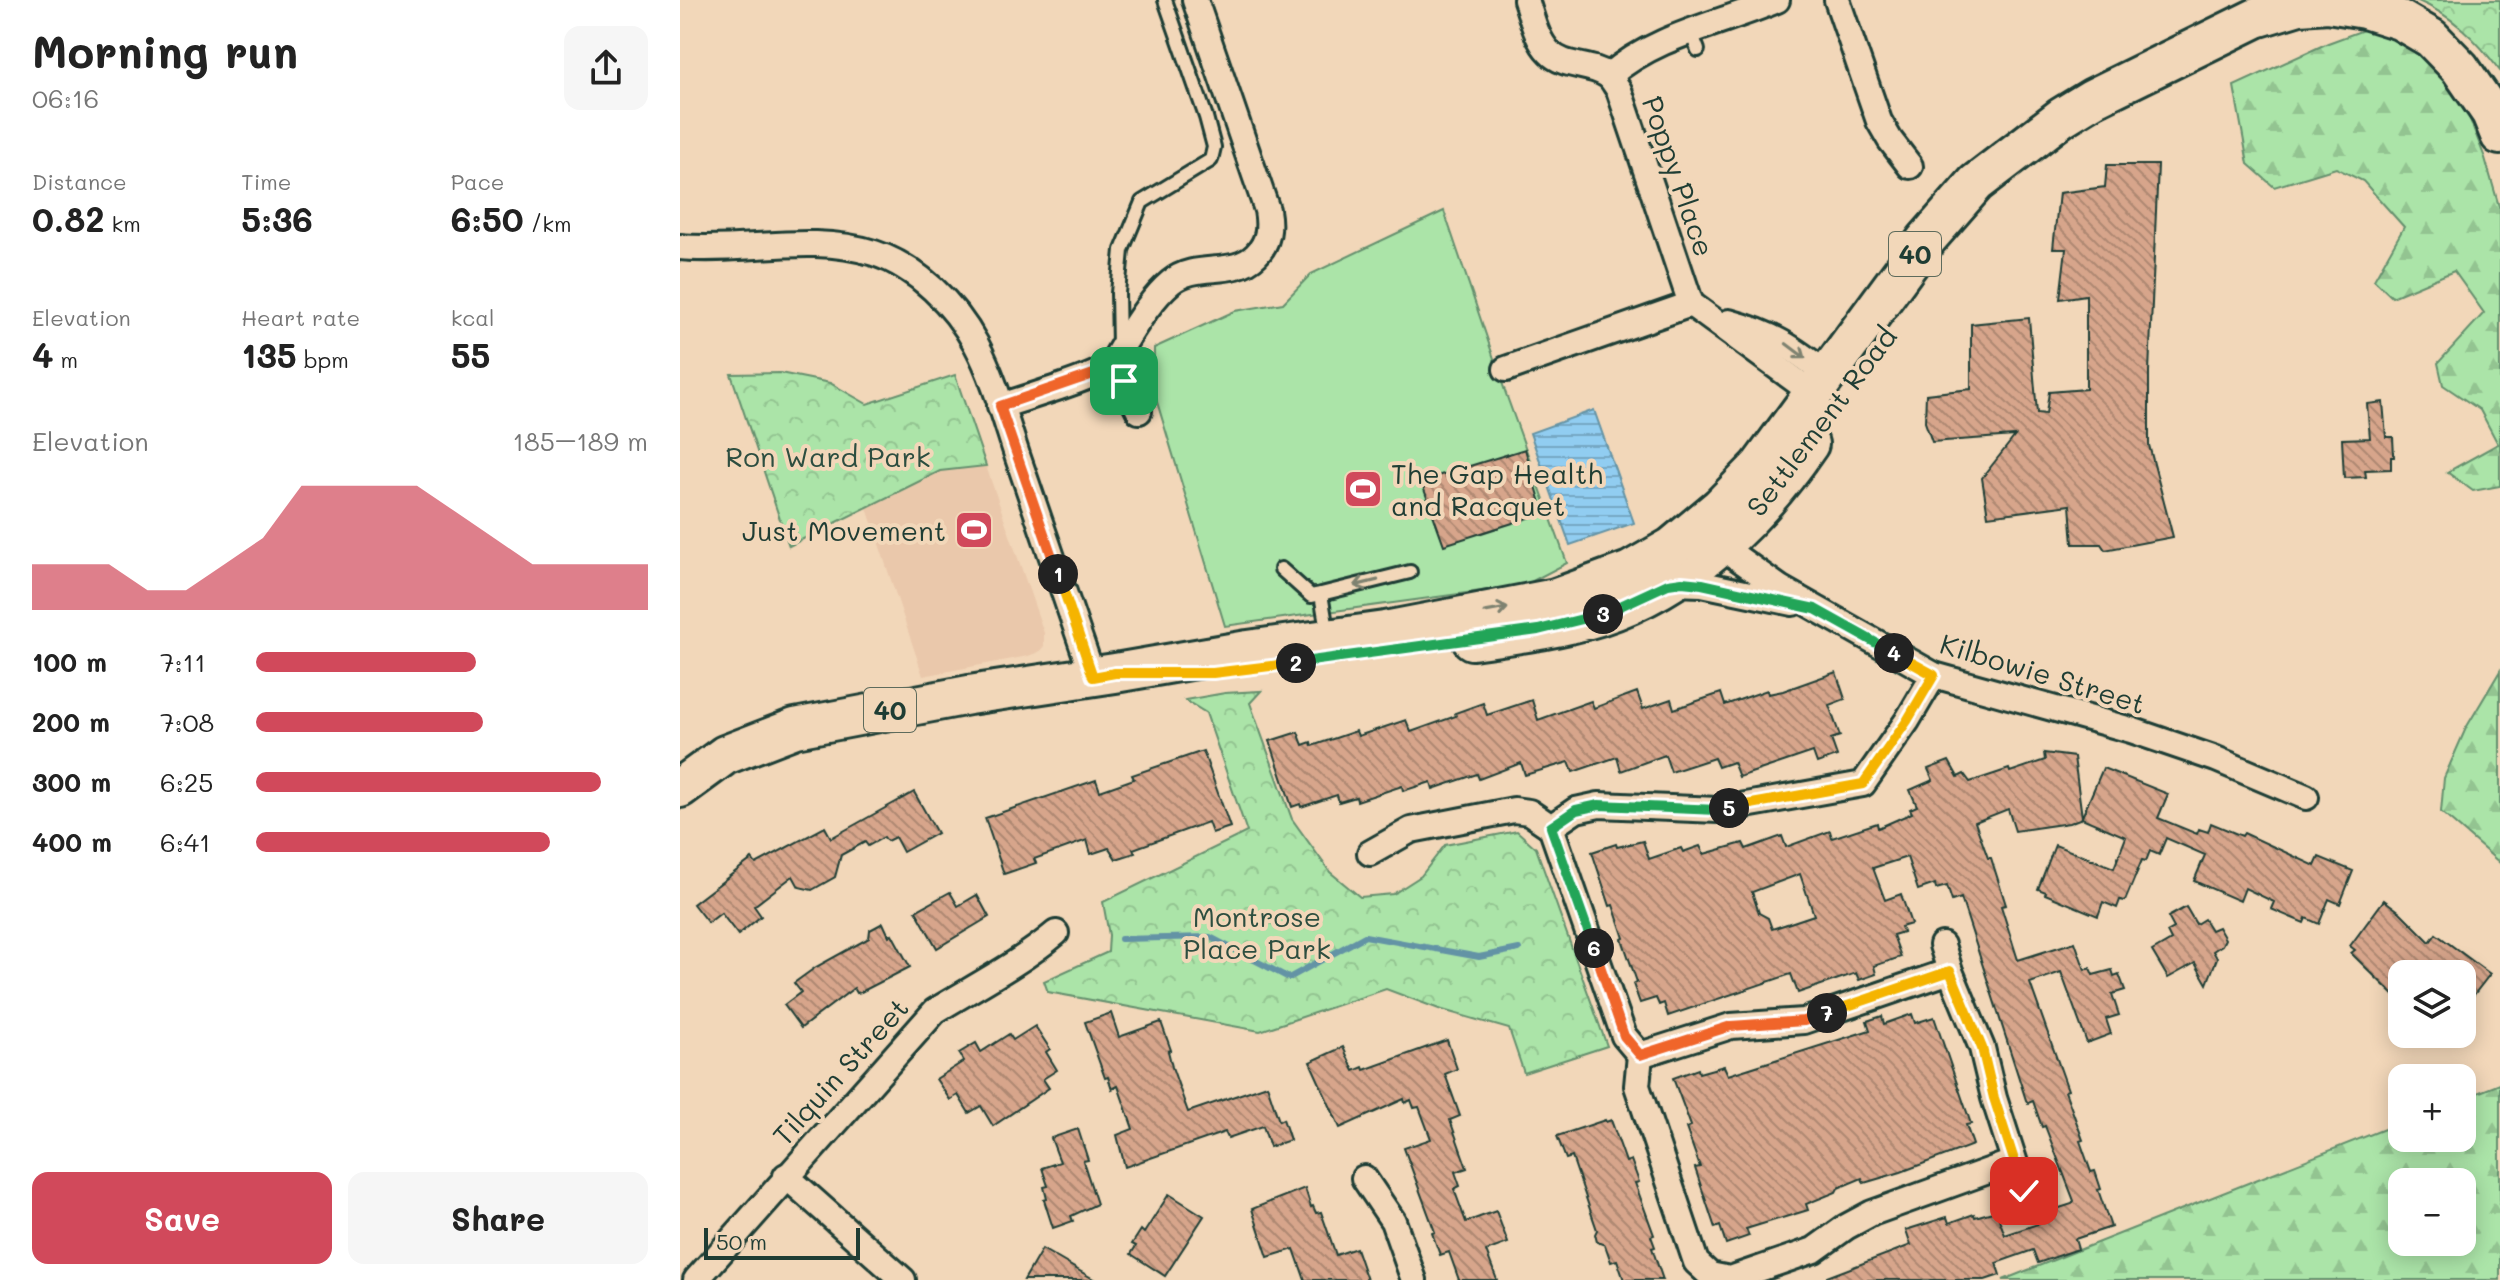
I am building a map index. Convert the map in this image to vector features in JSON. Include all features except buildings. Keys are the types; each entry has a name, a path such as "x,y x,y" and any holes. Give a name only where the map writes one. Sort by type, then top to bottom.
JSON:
{"main road":[{"name":"Settlement Road","path":"1104,675 1231,672 1538,630 1601,615 1668,584 1708,537 1738,491 1780,461 1827,389 2039,135 2093,98 2256,18 2299,5 2328,3 2365,9 2400,20 2431,38 2460,68 2491,113 2500,135"},
{"name":"Settlement Road","path":"680,788 725,755 795,728 969,695 1385,631 1556,598 1630,571 1672,547 1708,537"}],"street":[{"path":"1000,406 1114,359 1172,280 1187,273 1235,267 1250,261 1263,248 1268,236 1267,210 1195,0"},
{"name":"Poppy Place","path":"1526,0 1540,41 1551,55 1609,76 1619,90 1700,309"},
{"path":"1609,76 1647,48 1695,41 1777,0"},
{"path":"1837,0 1879,121 1910,166"},
{"path":"680,247 798,244 844,247 875,254 901,266 945,300 976,344 1104,675"},
{"path":"1506,369 1700,309 1827,389"},
{"path":"1114,359 1139,411"},
{"name":"Kilbowie Street","path":"1708,537 1815,609 1934,675 2131,730 2216,759 2306,797"},
{"path":"1668,584 1702,584 1815,609"},
{"path":"1551,827 1576,810 1599,805 1718,810 1863,784 1907,721 1934,675"},
{"path":"1370,853 1411,830 1514,810 1529,812 1551,827 1624,1036 1640,1055 1637,1086 1696,1262 1710,1275 1730,1279 1814,1250 1872,1213 2013,1162"},
{"name":"Tilquin Street","path":"696,1280 935,1011 1025,958 1056,933"},
{"path":"1942,945 1982,1048 1994,1098 2024,1191"},
{"path":"1640,1055 1731,1026 1804,1021 1950,971"},
{"path":"786,1176 903,1280"},
{"path":"1364,1178 1393,1221 1414,1280"}],"lane":[{"path":"1114,359 1122,250 1142,202 1211,160 1214,147 1165,0"},
{"path":"1281,569 1311,596 1410,572"},
{"path":"1321,594 1328,639"}],"shaded area":[{"path":"986,466 1044,633 1044,646 1039,652 1028,656 923,676 867,508 940,471"}],"green space":[{"path":"2416,0 2500,0 2500,71 2463,30 2441,13"},
{"path":"2366,29 2401,42 2443,74 2467,112 2485,158 2500,210 2500,486 2473,491 2447,472 2498,444 2480,410 2443,385 2438,363 2484,313 2454,271 2392,297 2374,280 2404,227 2363,181 2336,168 2274,187 2248,164 2234,86"},
{"name":"The Gap Health and Racquet","path":"1444,211 1567,563 1525,585 1225,626 1154,392 1154,348 1235,311 1283,303 1311,274"},
{"name":"Ron Ward Park","path":"780,373 830,383 867,404 955,375 986,466 940,471 789,546 731,374"},
{"path":"2500,671 2500,863 2441,812 2444,778 2466,728"},
{"name":"Montrose Place Park","path":"1261,691 1250,703 1292,819 1330,872 1360,897 1393,894 1421,876 1445,845 1517,831 1536,848 1607,1046 1524,1073 1509,1029 1439,1009 1386,989 1260,1031 1048,992 1044,981 1108,952 1109,935 1103,902 1247,832 1206,713 1185,700"},
{"path":"2500,1084 2500,1280 2003,1280 2388,1128 2388,1152 2476,1152 2476,1093"}],"water":[{"path":"1594,410 1634,523 1570,545 1530,433"}],"waterway":[{"path":"1121,939 1210,937 1289,978 1365,936 1479,957 1519,949"}],"place":[{"name":"The Gap Health and Racquet","path":"1363,489"},
{"name":"Just Movement","path":"974,530"}],"route":[{"path":"1124,381 1108,369 1000,406 1093,677 1115,673 1231,672 1538,630 1601,615 1668,584 1682,582 1709,585 1815,609 1934,675 1907,721 1863,784 1718,810 1599,805 1576,810 1551,827 1624,1036 1640,1055 1731,1026 1804,1021 1950,971 1982,1048 1994,1098 2024,1191"}]}
